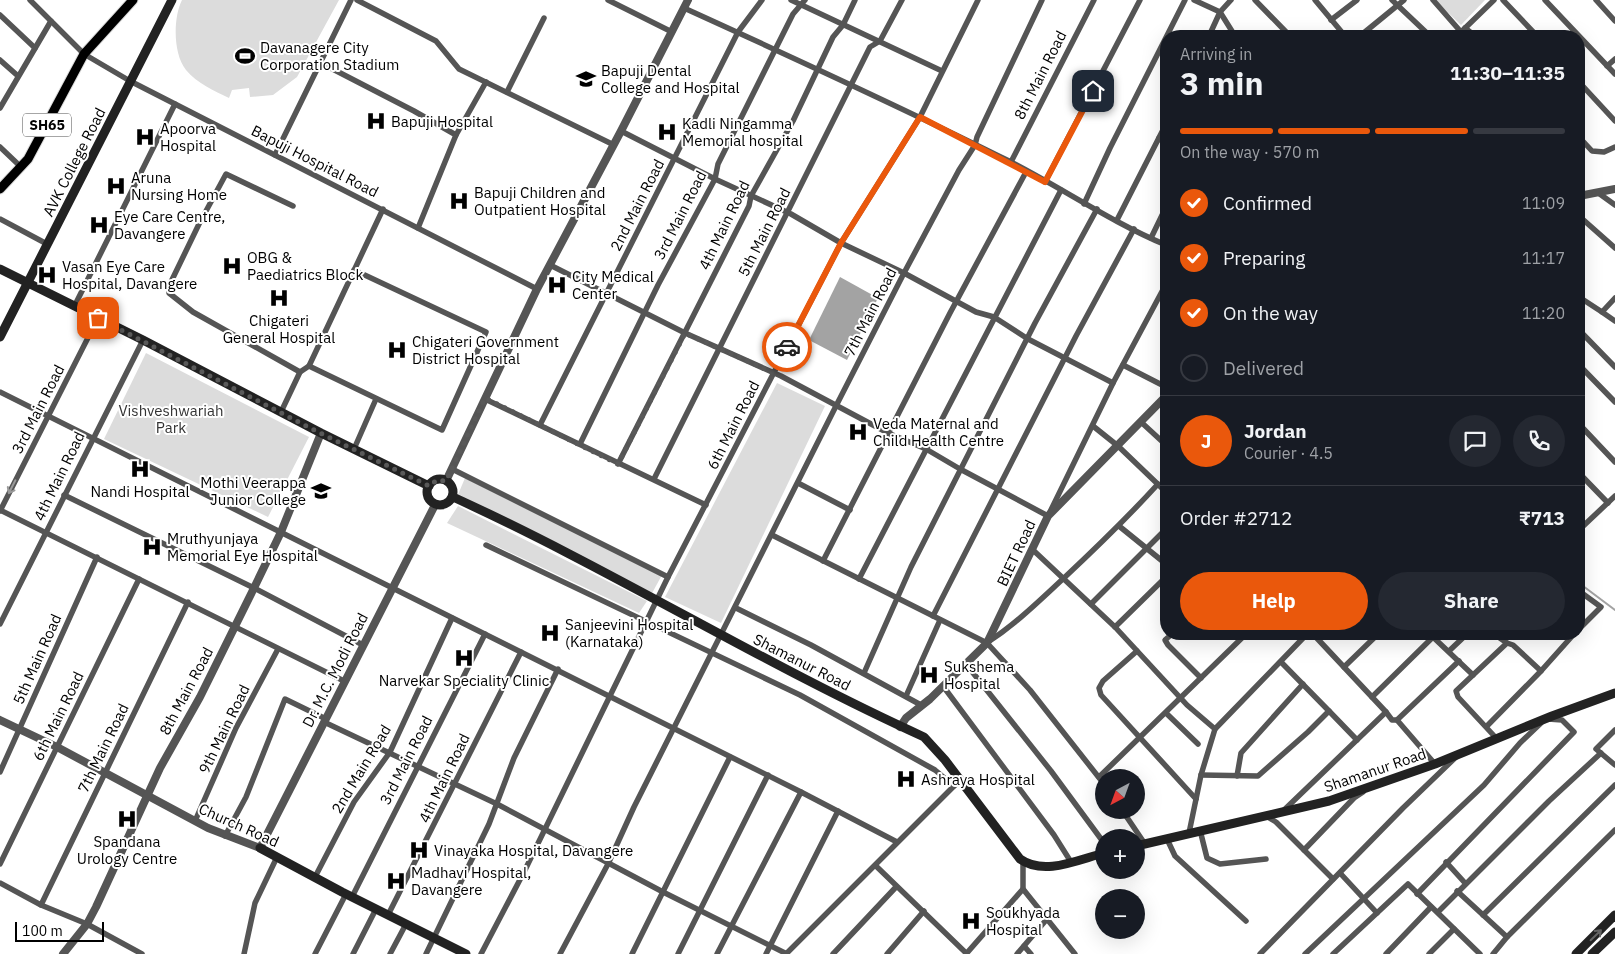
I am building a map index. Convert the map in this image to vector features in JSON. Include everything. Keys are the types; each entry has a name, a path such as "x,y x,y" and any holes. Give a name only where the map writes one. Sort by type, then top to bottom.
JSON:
{"main road":[{"path":"84,54 92,39 126,0"},
{"name":"SH65","path":"0,190 28,159 84,54 133,0"},
{"name":"AVK College Road","path":"0,337 172,0"},
{"path":"0,269 429,486"},
{"path":"437,480 446,481 453,488 453,497 446,505 436,505 428,498 429,486 437,480"},
{"name":"Shamanur Road","path":"453,497 502,520 720,636 900,727 924,737 957,783 1023,862"},
{"name":"Shamanur Road","path":"1145,844 1329,800 1435,764 1544,719 1615,693"},
{"name":"Church Road","path":"260,848 349,896 466,954"},
{"path":"1023,862 1030,866 1042,868 1095,855"},
{"path":"1576,954 1615,915"},
{"path":"1592,954 1615,932"}],"street":[{"name":"Bapuji Hospital Road","path":"30,0 84,54 130,81 537,289"},
{"path":"275,155 350,0"},
{"path":"357,0 436,41 459,68 614,145"},
{"path":"608,0 672,32"},
{"path":"446,481 537,289 614,145 688,0"},
{"name":"2nd Main Road","path":"540,425 738,32 762,0"},
{"path":"791,0 804,3 843,26 880,40 942,71"},
{"name":"4th Main Road","path":"618,464 749,206 752,196 793,122 833,37 843,26 855,0"},
{"name":"5th Main Road","path":"654,479 870,48 880,40 902,0"},
{"name":"6th Main Road","path":"481,954 611,697 668,577 841,243 920,117 978,0"},
{"name":"7th Main Road","path":"560,954 608,864 634,807 904,273 959,170 975,145 977,136 1042,0"},
{"name":"8th Main Road","path":"1011,162 1094,0"},
{"path":"1045,182 1140,0"},
{"path":"1170,30 1185,0"},
{"path":"1194,0 1220,12 1231,30"},
{"path":"1212,30 1220,12 1231,0"},
{"path":"1255,0 1284,30"},
{"path":"1315,0 1339,30"},
{"path":"1331,20 1356,0"},
{"path":"1392,0 1424,30"},
{"path":"1367,30 1404,0"},
{"path":"1433,0 1459,30"},
{"path":"1468,30 1465,28 1494,0"},
{"path":"1503,0 1531,30"},
{"path":"1545,0 1574,30"},
{"path":"1596,0 1615,21"},
{"name":"3rd Main Road","path":"580,444 682,237 715,179 718,164 793,14 804,3"},
{"path":"684,8 776,50 816,71 920,117 1011,162 1084,204 1160,242"},
{"path":"0,15 35,48"},
{"path":"508,92 544,18"},
{"path":"0,105 51,21"},
{"path":"1585,42 1615,74"},
{"path":"1084,204 1160,49"},
{"path":"1608,66 1615,59"},
{"path":"0,60 18,76"},
{"path":"319,62 391,98 456,135"},
{"path":"418,228 456,135 486,82"},
{"path":"1585,88 1615,121"},
{"path":"74,307 175,104"},
{"path":"621,131 904,273 976,312 994,317 1028,339 1113,383"},
{"path":"1117,220 1159,138"},
{"path":"1585,143 1592,151 1604,152 1615,147"},
{"path":"0,146 21,167"},
{"path":"823,561 956,301 1026,172"},
{"path":"293,206 226,174 182,258 169,286 169,293 193,312 300,372"},
{"path":"1585,195 1615,188"},
{"path":"858,578 1061,190"},
{"path":"1597,192 1615,205"},
{"path":"280,412 300,372 309,366 382,209"},
{"path":"864,673 911,567 1097,209"},
{"path":"0,219 48,244"},
{"path":"1151,238 1160,219"},
{"path":"1585,221 1615,248"},
{"path":"933,616 1064,357 1134,229"},
{"path":"550,265 685,333 774,373 888,433 926,448 961,470 1048,516 1113,383 1160,300"},
{"path":"309,366 442,430 486,332 354,270"},
{"path":"1602,312 1615,298"},
{"path":"1585,301 1615,321"},
{"name":"3rd Main Road","path":"0,510 98,318"},
{"path":"1585,336 1615,367"},
{"name":"4th Main Road","path":"0,624 143,340"},
{"path":"1123,365 1160,384"},
{"path":"1585,371 1615,402"},
{"path":"0,392 391,588 558,669 897,842"},
{"path":"485,398 706,505"},
{"path":"354,449 376,399"},
{"name":"BIET Road","path":"900,727 906,718 943,686 987,643 1048,516 1160,403"},
{"path":"1141,422 1160,439"},
{"path":"987,643 1007,630 1064,578 1119,526 1158,484 1118,446 1093,426"},
{"path":"1585,430 1615,462"},
{"name":"8th Main Road","path":"63,954 87,924 160,768 200,697 254,588 281,532 321,433"},
{"path":"452,469 668,577"},
{"path":"1585,479 1608,503"},
{"path":"798,483 850,510"},
{"path":"64,495 254,588 363,645"},
{"path":"1585,524 1615,496"},
{"name":"Dr. M.C. Modi Road","path":"260,848 391,588 436,505"},
{"path":"0,510 98,557 138,579 188,602 344,681"},
{"path":"1119,526 1160,558"},
{"path":"772,535 987,643 1030,690 1095,772"},
{"path":"1091,604 1160,535"},
{"path":"225,836 246,797 285,699 454,785 497,804 608,864 771,944 787,954 957,783 817,705 486,546"},
{"path":"1033,550 1115,627 1181,699 1215,729"},
{"name":"5th Main Road","path":"0,772 98,557"},
{"name":"6th Main Road","path":"0,864 138,579"},
{"path":"1115,627 1160,583"},
{"path":"1585,595 1601,607 1585,623"},
{"name":"7th Main Road","path":"41,905 188,602"},
{"path":"736,608 864,673 921,705"},
{"name":"2nd Main Road","path":"315,877 354,802 390,752 452,618"},
{"path":"906,696 940,620"},
{"name":"3rd Main Road","path":"315,954 349,896 418,767 485,634"},
{"path":"1165,640 1201,678"},
{"path":"1107,769 1240,640"},
{"path":"1189,833 1201,775 1215,729 1301,640"},
{"path":"1319,640 1392,720 1397,720 1435,764"},
{"path":"1344,667 1371,640"},
{"path":"1372,697 1426,640"},
{"path":"1437,640 1473,675"},
{"path":"1449,651 1461,640"},
{"path":"1503,640 1513,645 1541,671"},
{"path":"1487,726 1569,640"},
{"path":"1497,739 1487,726 1458,697 1456,691 1507,643"},
{"name":"9th Main Road","path":"195,821 236,728 278,649"},
{"path":"1137,651 1103,681 1099,688 1101,695 1196,800"},
{"name":"4th Main Road","path":"388,915 521,652"},
{"path":"1397,720 1459,661"},
{"path":"1280,662 1357,740"},
{"path":"966,664 1095,831"},
{"path":"426,954 497,804 514,758 558,669"},
{"path":"1237,776 1242,753 1302,684"},
{"path":"943,686 1049,828 1071,862"},
{"path":"1201,775 1258,776 1308,732 1328,711"},
{"path":"1283,811 1386,712"},
{"path":"1166,713 1198,744"},
{"path":"1305,954 1484,785 1520,743 1544,719 1562,720 1574,732 1417,894"},
{"name":"Church Road","path":"0,720 57,747 225,836 260,848"},
{"path":"1615,730 1596,749 1615,765"},
{"path":"1260,954 1403,808 1461,753"},
{"path":"1438,912 1465,882 1601,753"},
{"path":"632,954 730,757"},
{"path":"678,954 768,775"},
{"path":"1304,850 1354,798 1374,784"},
{"path":"1484,915 1615,785"},
{"path":"717,954 801,792"},
{"path":"766,954 838,811"},
{"path":"1264,815 1276,822 1334,880"},
{"path":"1200,830 1207,858 1220,864 1266,859"},
{"path":"1493,954 1507,937 1615,830"},
{"path":"1167,839 1175,856 1246,921"},
{"path":"244,954 255,903 278,857"},
{"path":"1023,862 1023,889 1075,954"},
{"path":"1446,862 1465,882"},
{"path":"876,866 966,954 1023,889"},
{"path":"1340,873 1377,913"},
{"path":"0,883 41,905 87,924 142,954"},
{"path":"1333,954 1408,884 1480,954"},
{"path":"834,954 896,887"},
{"path":"1458,891 1507,937"},
{"path":"1386,954 1431,907"},
{"path":"353,954 376,909"},
{"path":"887,954 924,911"},
{"path":"1017,954 1047,920"},
{"path":"390,954 406,924"},
{"path":"1429,954 1454,929"},
{"path":"1024,946 1031,954"}],"green space":[{"name":"Davanagere City Corporation Stadium","path":"182,0 339,0 297,77 273,95 250,97 249,88 232,90 229,98 200,83 186,70 182,63 177,46 176,26"},
{"path":"1435,0 1485,0 1461,25"},
{"name":"Vishveshwariah Park","path":"146,353 309,437 268,517 104,439"},
{"path":"777,383 825,406 721,623 665,597"},
{"path":"465,478 662,575 651,595 457,497"},
{"path":"458,506 647,601 639,613 447,523"}],"shaded area":[{"path":"840,277 878,298 847,360 809,340"}],"waterway":[{"path":"1585,588 1615,610"}],"way so far":[{"path":"98,318 198,368 318,432 429,486 430,483 437,480 446,481 485,398 618,464 685,333 774,373 787,347"}],"place":[{"name":"Davanagere City Corporation Stadium","path":"245,56"},
{"name":"Bapuji Dental College and Hospital","path":"586,79"},
{"name":"Bapuji Hospital","path":"376,121"},
{"name":"Kadli Ningamma Memorial hospital","path":"667,132"},
{"name":"Apoorva Hospital","path":"145,137"},
{"name":"Aruna Nursing Home","path":"116,186"},
{"name":"Bapuji Children and Outpatient Hospital","path":"459,201"},
{"name":"Eye Care Centre, Davangere","path":"99,225"},
{"name":"OBG & Paediatrics Block","path":"232,266"},
{"name":"Vasan Eye Care Hospital, Davangere","path":"47,275"},
{"name":"City Medical Center","path":"557,285"},
{"name":"Chigateri General Hospital","path":"279,298"},
{"name":"Chigateri Government District Hospital","path":"397,350"},
{"name":"Veda Maternal and Child Health Centre","path":"858,432"},
{"name":"Nandi Hospital","path":"140,469"},
{"name":"Mothi Veerappa Junior College","path":"321,491"},
{"name":"Mruthyunjaya Memorial Eye Hospital","path":"152,547"},
{"name":"Sanjeevini Hospital (Karnataka)","path":"550,633"},
{"name":"Narvekar Speciality Clinic","path":"464,658"},
{"name":"Sukshema Hospital","path":"929,675"},
{"name":"Ashraya Hospital","path":"906,779"},
{"name":"Spandana Urology Centre","path":"127,819"},
{"name":"Vinayaka Hospital, Davangere","path":"419,850"},
{"name":"Madhavi Hospital, Davangere","path":"396,881"},
{"name":"Soukhyada Hospital","path":"971,921"}],"route":[{"path":"787,347 841,243 920,117 1011,162 1045,182 1093,91"}]}
